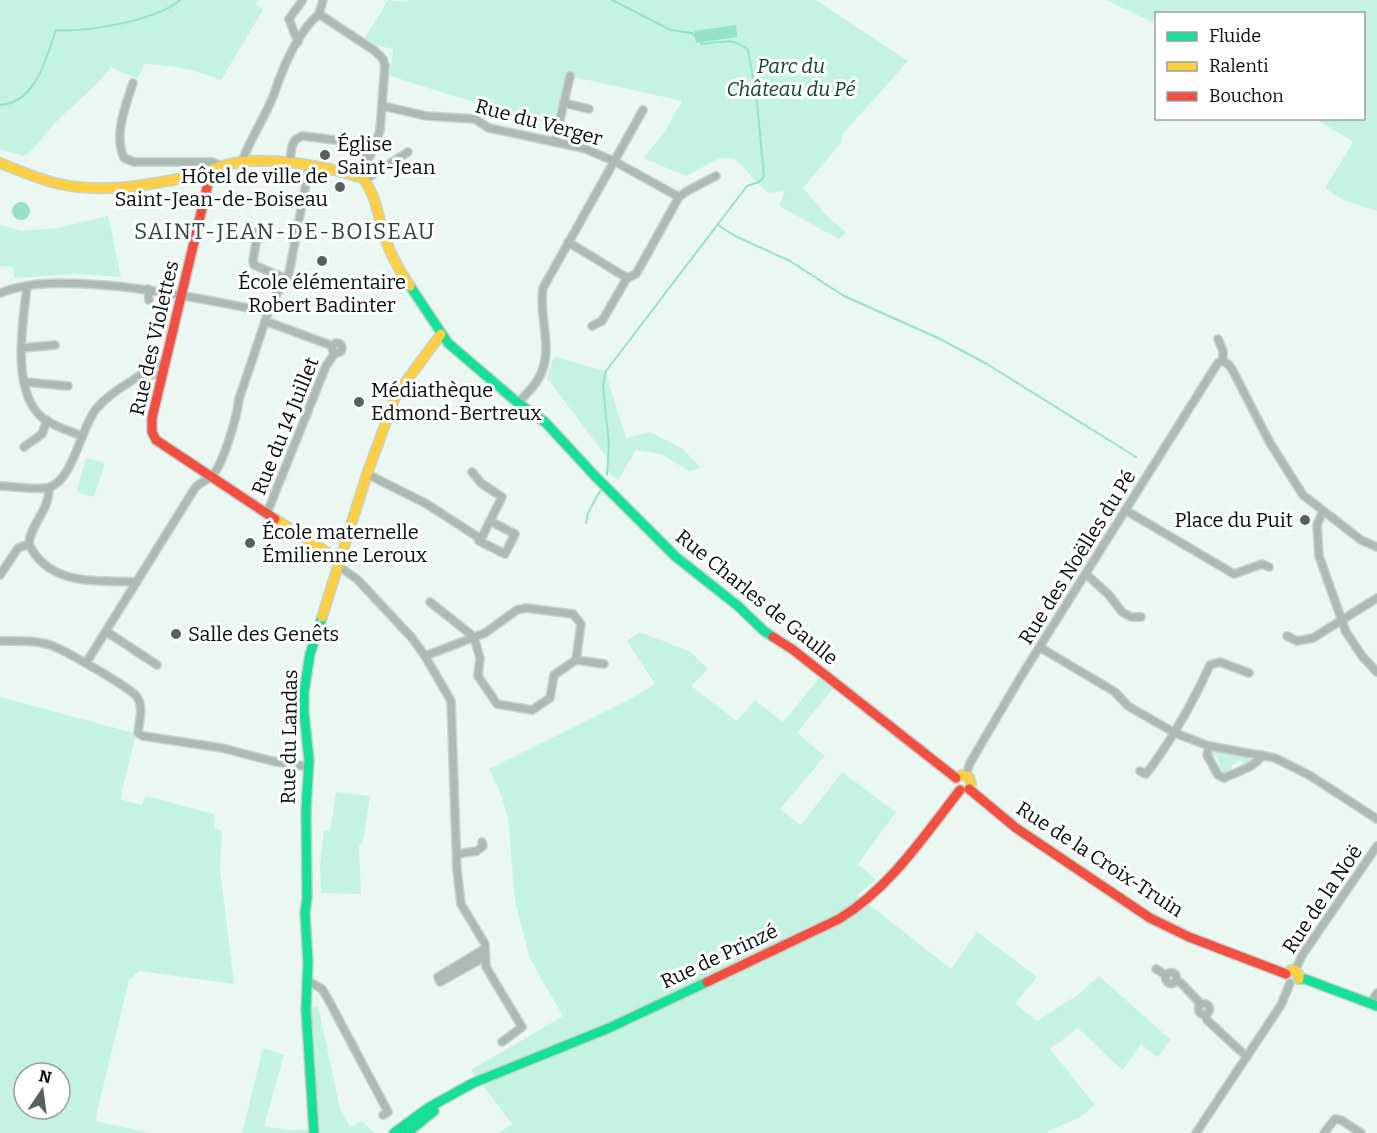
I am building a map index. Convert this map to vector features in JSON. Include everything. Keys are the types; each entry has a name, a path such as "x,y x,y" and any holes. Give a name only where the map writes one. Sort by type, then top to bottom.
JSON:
{"street":[{"path":"242,162 248,143 274,94 281,72 309,22 319,14 323,0"},
{"path":"298,42 289,20 302,1"},
{"path":"319,14 383,59 386,75 383,106 377,141 369,156 363,178"},
{"path":"555,142 570,76"},
{"path":"133,83 121,128 124,158 134,162 212,162 218,164 215,169"},
{"path":"564,103 589,109"},
{"name":"Rue du Verger","path":"383,106 426,116 475,119 489,128 583,148 614,161 678,197"},
{"path":"518,403 536,384 545,365 547,348 541,307 543,288 643,110"},
{"path":"289,165 292,146 295,140 302,136 344,141 369,156"},
{"path":"0,163 47,180 96,188 196,176 242,162 261,161 363,178 369,177 408,152"},
{"path":"86,663 195,488 202,480 211,478 217,469 268,312 287,279 309,168"},
{"name":"Rue des Violettes","path":"215,169 164,363 152,418 152,432 156,440 338,562"},
{"path":"592,326 602,321 627,278 636,274 678,197 716,176"},
{"name":"Rue Charles de Gaulle","path":"363,178 373,191 384,235 398,269 448,343 518,403 545,422 676,557 738,606 764,631 792,649 961,777"},
{"path":"258,231 254,265 287,279"},
{"path":"568,242 627,278"},
{"path":"0,293 27,285 66,282 148,289 268,312"},
{"path":"27,285 22,348 25,382 30,400 43,418 82,436"},
{"path":"148,289 150,300"},
{"name":"Rue du 14 Juillet","path":"265,321 334,349 267,513"},
{"name":"Rue du Landas","path":"314,1133 306,1009 308,981 305,872 309,767 304,713 307,669 338,562 396,395 441,334"},
{"path":"1218,339 1223,351 1223,361 1233,371 1270,443 1299,490 1323,512 1361,540 1377,547"},
{"path":"22,348 55,345"},
{"name":"Rue des Noëlles du Pé","path":"961,777 1125,510 1214,369 1218,363 1223,361"},
{"path":"0,486 49,488 58,483 68,469 96,410 106,399 139,376 157,364 164,363"},
{"path":"139,376 162,374"},
{"path":"25,382 68,386"},
{"path":"24,447 42,434 47,420"},
{"path":"472,472 481,483 502,497 479,541 505,554 515,534 490,521"},
{"path":"367,474 425,504 481,539"},
{"path":"49,488 49,497 44,510 30,536 29,544 32,551 46,566 64,576 87,581 136,582"},
{"path":"1125,510 1234,574 1262,564 1269,567"},
{"path":"1323,512 1317,525 1319,556 1352,644 1377,672"},
{"path":"0,575 18,548 29,544"},
{"path":"338,562 376,598 425,656 451,701 461,904 485,944 486,967 522,1027 502,1042"},
{"path":"1086,574 1122,612 1141,617"},
{"path":"1287,636 1297,641 1313,638 1342,622 1377,598"},
{"path":"430,602 474,637 480,658 478,676 497,704 532,710 550,698 554,675 576,660 604,664"},
{"path":"425,656 485,633 513,612 526,608 573,614 581,624 576,660"},
{"path":"107,632 158,665"},
{"path":"0,641 28,640 49,644 86,663 136,695 141,705 138,733 143,736 222,748 272,761 309,767"},
{"path":"1041,648 1115,692 1128,706 1174,733 1209,746 1262,754 1287,763 1377,819"},
{"path":"1140,771 1146,774 1174,733 1197,694 1210,665 1220,662 1249,673"},
{"path":"1209,746 1207,755 1218,775 1224,778 1254,764 1262,754"},
{"path":"961,777 971,782 964,790 955,785 961,777"},
{"name":"Rue de la Croix-Truin","path":"964,790 1016,828 1150,918 1189,937 1292,977 1305,979 1373,1005"},
{"name":"Rue de Prinzé","path":"394,1133 428,1108 494,1074 609,1028 829,924 859,907 882,886 964,790"},
{"path":"457,854 477,851 483,846 482,842"},
{"name":"Rue de la Noë","path":"1199,1132 1281,1005 1302,954 1377,846"},
{"path":"485,953 440,982 438,977 485,953"},
{"path":"1156,969 1166,975 1167,983 1173,984 1176,981 1181,983 1202,1004 1198,1010 1200,1013 1206,1014 1207,1020 1247,1057"},
{"path":"308,981 322,989 328,999 388,1112 382,1115"},
{"path":"1373,1005 1377,993"},
{"name":"Rue de Prinzé","path":"407,1133 452,1096"},
{"path":"1324,1133 1335,1119 1341,1120 1361,1133"}],"green space":[{"path":"0,0 259,0 256,4 263,10 221,80 183,69 144,64 138,78 111,67 98,83 24,156 0,149"},
{"name":"Parc du Château du Pé","path":"388,0 406,2 409,0 816,0 908,61 842,135 841,143 803,188 829,218 846,232 839,239 779,206 785,191 768,193 734,158 718,159 686,176 643,158 664,133 682,101 565,75 555,122 497,119 499,106 467,100 390,76 393,49 375,45 365,38"},
{"path":"1106,0 1377,0 1377,211 1343,200 1325,188 1353,142 1318,120 1365,120 1365,12 1155,12 1155,24"},
{"path":"108,216 121,277 74,274 14,278 13,267 0,266 0,225 22,231 58,228"},
{"path":"554,356 605,371 626,438 650,432 683,449 701,468 689,471 661,454 636,450 618,480 607,471 609,460 547,378"},
{"path":"86,458 105,463 94,497 77,490"},
{"path":"640,632 691,652 708,669 691,686 737,721 755,700 783,722 820,677 833,688 797,733 825,756 780,809 801,825 842,772 896,812 858,864 876,880 857,895 951,969 977,932 1037,977 1015,1004 1037,1021 1079,994 1099,976 1171,1040 1157,1057 1141,1044 1122,1070 1078,1028 1050,1049 1095,1105 1079,1118 1048,1131 1048,1133 499,1133 512,1124 471,1070 563,1016 530,959 515,901 508,818 500,792 489,769 632,698 655,684 627,641"},
{"path":"0,697 134,733 135,739 120,799 141,805 146,796 215,814 214,828 222,831 220,869 234,984 139,971 129,980 95,1121 149,1133 0,1133"},
{"path":"1213,752 1251,755 1253,758 1244,765 1240,760 1231,766 1233,771 1224,774 1217,768 1221,766 1216,756 1211,758"},
{"path":"336,792 370,796 363,841 359,846 361,894 321,893 320,866 324,830 330,831"},
{"path":"318,1006 340,1108 350,1127 362,1121 374,1133 320,1133 310,1007"},
{"path":"263,1048 284,1055 264,1126 289,1130 308,1129 308,1133 242,1133"}],"shaded area":[{"path":"736,25 737,37 696,43 694,31"},
{"path":"21,202 27,205 30,211 27,217 21,220 15,217 12,211 15,205"}],"waterway":[{"path":"0,105 23,96 31,88 43,66 56,30 121,24 155,14 180,0"},
{"path":"607,475 609,445 603,385 606,371 747,186 759,182 764,177 757,102 748,50 732,42 702,44 692,33 671,30 612,0"},
{"path":"718,225 735,236 790,261 844,296 938,338 987,364 1136,457"},
{"path":"586,523 588,513 600,491"}],"traffic: fast":[{"path":"410,286 448,343 518,403 545,422 676,557 773,637"},
{"path":"314,1133 306,1009 308,962 305,913 307,898 306,811 309,760 304,692 310,654 322,617"},
{"path":"1299,979 1305,979 1377,1006"},
{"path":"394,1133 428,1108 473,1083 609,1028 707,982"},
{"path":"407,1133 434,1111"}],"traffic: slow":[{"path":"0,163 52,182 91,188 153,184 234,163 255,161 302,164 363,178 374,199 389,249 410,286"},
{"path":"322,617 367,474 396,395 441,334"},
{"path":"275,519 339,560"},
{"path":"956,778 962,775 969,777 971,784 969,789"},
{"path":"1286,974 1295,970 1299,979"}],"traffic: jam":[{"path":"211,171 152,418 152,432 156,440 275,519"},
{"path":"773,637 792,649 956,778"},
{"path":"969,789 1016,828 1150,918 1189,937 1286,974"},
{"path":"707,982 839,919 857,906 890,877 960,790"}],"place":[{"name":"Église Saint-Jean","path":"325,155"},
{"name":"Hôtel de ville de Saint-Jean-de-Boiseau","path":"340,187"},
{"name":"École élémentaire Robert Badinter","path":"322,261"},
{"name":"Médiathèque Edmond-Bertreux","path":"359,402"},
{"name":"Place du Puit","path":"1305,520"},
{"name":"École maternelle Émilienne Leroux","path":"250,543"},
{"name":"Salle des Genêts","path":"176,634"}],"district":[{"name":"SAINT-JEAN-DE-BOISEAU","path":"285,231"}]}
